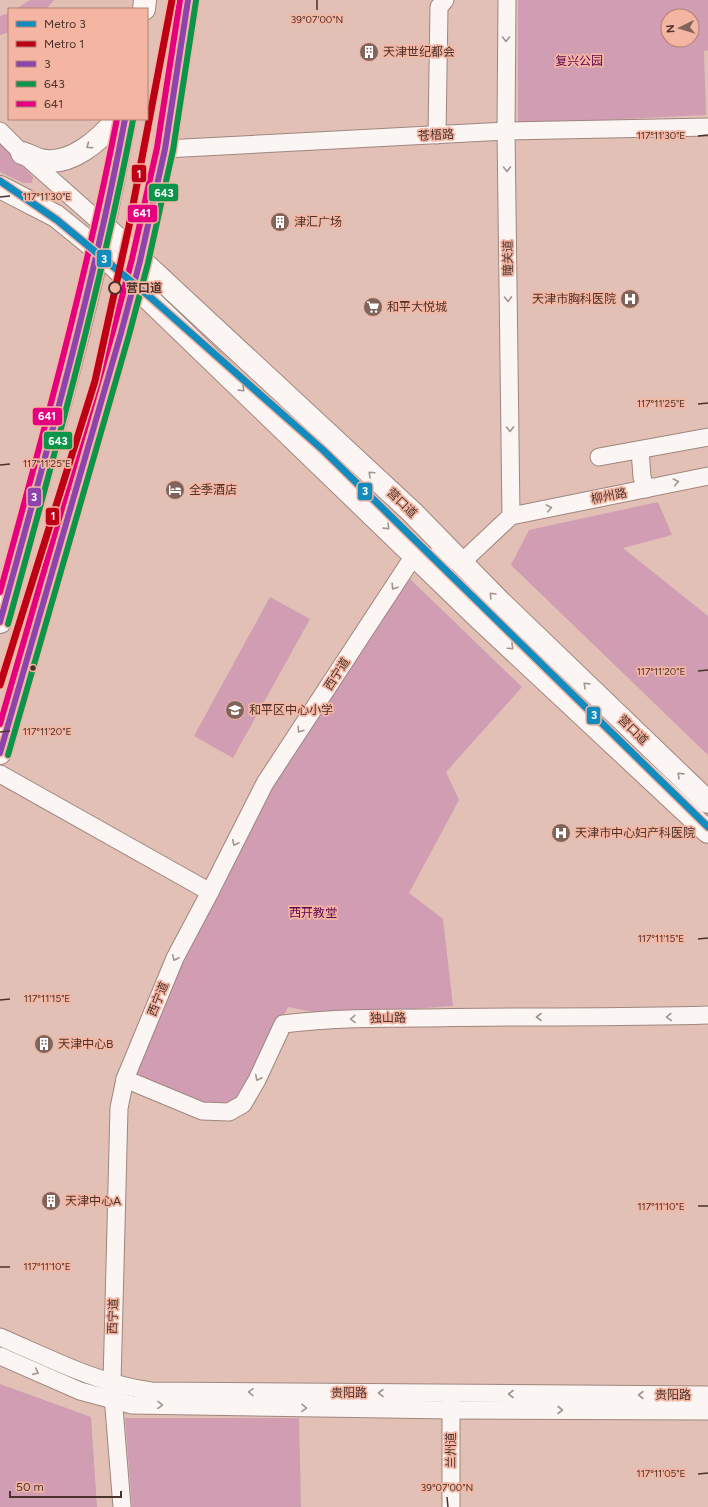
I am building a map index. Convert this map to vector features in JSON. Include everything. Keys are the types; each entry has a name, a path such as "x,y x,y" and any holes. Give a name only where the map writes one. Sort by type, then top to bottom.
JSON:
{"main road":[{"path":"0,753 121,333 128,278 140,261 165,149 188,0"},
{"path":"22,153 40,160 52,161 66,157 83,150 97,140 116,120"},
{"path":"0,622 77,335 112,194 125,120"},
{"name":"营口道","path":"0,187 56,216 98,250 415,554 479,618 708,832"},
{"path":"104,226 117,250 128,278"},
{"name":"营口道","path":"104,226 412,512 498,600 708,802"}],"street":[{"path":"437,135 439,8 445,0"},
{"name":"瞳关道","path":"506,0 506,131 511,516"},
{"name":"苍梧路","path":"165,149 506,131 708,127"},
{"name":"营口道","path":"0,131 22,153 104,226"},
{"path":"598,457 708,437"},
{"path":"640,450 642,477 646,489"},
{"name":"柳州路","path":"511,516 708,476"},
{"path":"415,554 461,563 511,516"},
{"name":"西宁道","path":"122,1507 112,1383 119,1108 125,1079 175,958 265,783 415,554"},
{"path":"0,774 210,892"},
{"name":"独山路","path":"125,1079 202,1110 229,1112 243,1104 257,1080 283,1024 322,1019 506,1016 630,1018 708,1015"},
{"name":"贵阳路","path":"0,1337 112,1383 151,1391 708,1395"},
{"name":"贵阳路","path":"0,1356 80,1391 113,1401 147,1405 451,1410 708,1410"},
{"name":"兰州道","path":"451,1393 451,1507"}],"green space":[{"path":"30,0 54,0 47,8 18,8"},
{"name":"复兴公园","path":"518,0 708,0 708,50 704,51 706,115 518,124"},
{"path":"8,13 8,32 0,35 0,16"},
{"path":"0,143 33,177 32,183 23,183 0,172"},
{"path":"658,502 672,535 623,548 708,616 708,755 511,565 529,530"},
{"name":"西开教堂","path":"410,579 522,687 446,772 459,800 409,893 443,919 453,1006 328,1015 288,1007 239,1102 201,1108 131,1077 161,1006 269,787"},
{"path":"270,597 310,619 233,758 194,736"},
{"path":"0,1384 91,1417 97,1507 0,1507"},
{"path":"125,1418 299,1418 301,1507 132,1507"}],"metro line":[{"name":"1","path":"0,685 95,381 129,226 172,0"},
{"name":"3","path":"0,181 57,220 150,297 323,450 708,827"}],"transit line":[{"name":"641","path":"0,724 113,331 132,259 157,148 180,0"},
{"name":"3","path":"0,753 121,333 140,261 165,149 188,0"},
{"name":"643","path":"8,755 129,335 148,263 173,150 196,1"},
{"name":"641","path":"0,592 48,416 78,298 117,120"},
{"name":"3","path":"0,622 84,309 125,120"},
{"name":"643","path":"8,624 91,311 133,120"}],"place":[{"name":"天津世纪都会","path":"369,52"},
{"name":"津汇广场","path":"280,222"},
{"name":"营口道","path":"115,288"},
{"name":"天津市胸科医院","path":"630,299"},
{"name":"和平大悦城","path":"373,307"},
{"name":"全季酒店","path":"175,490"},
{"name":"和平区中心小学","path":"235,710"},
{"name":"天津市中心妇产科医院","path":"561,833"},
{"name":"天津中心B","path":"44,1044"},
{"name":"天津中心A","path":"51,1201"}]}
